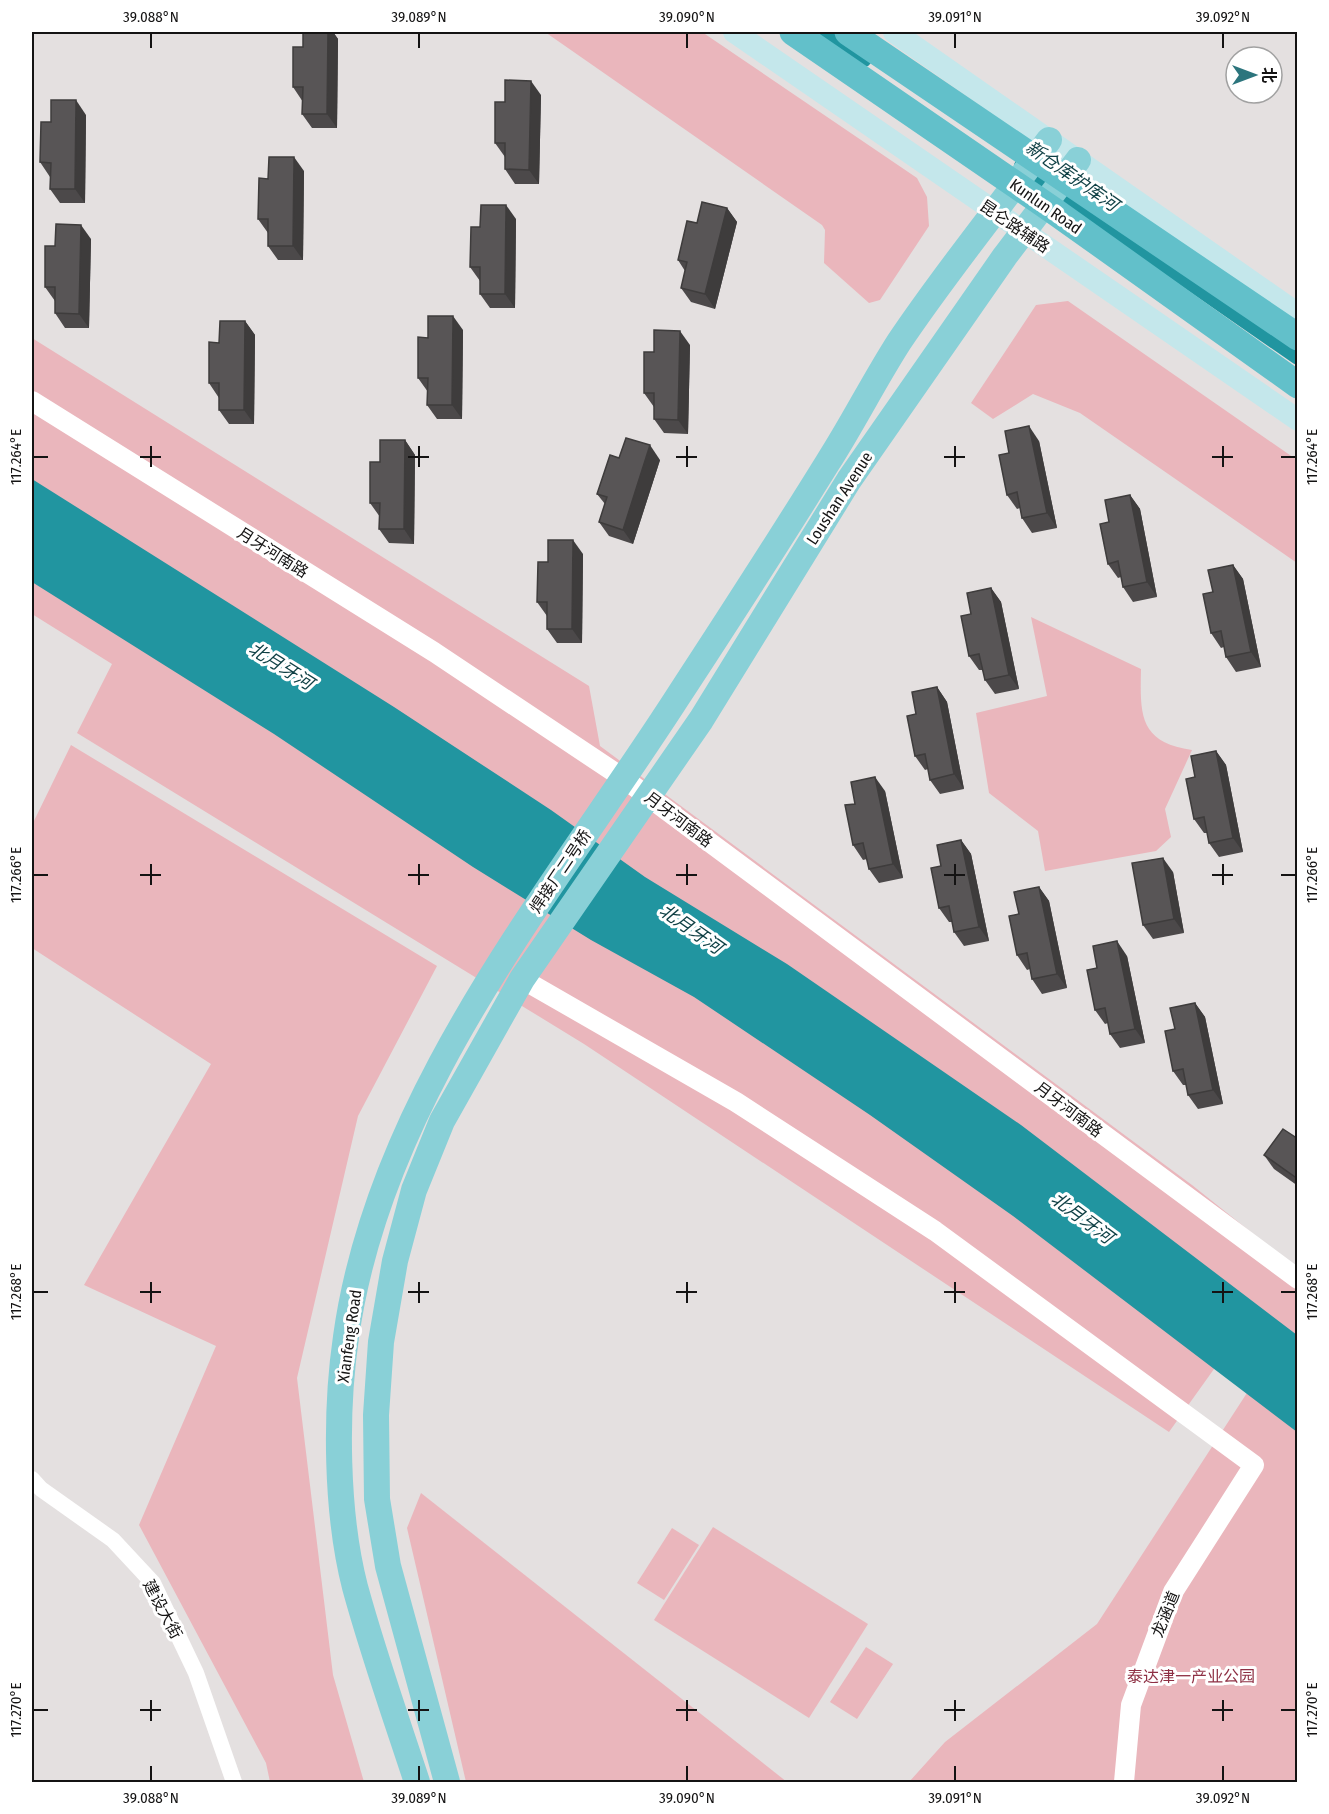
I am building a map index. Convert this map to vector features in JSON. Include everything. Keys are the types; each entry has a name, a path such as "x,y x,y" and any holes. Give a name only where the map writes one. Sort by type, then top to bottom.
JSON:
{"highway":[{"name":"Kunlun Road","path":"793,32 1044,204 1298,385"},
{"name":"Kunlun Road","path":"848,32 1298,337"}],"main road":[{"name":"昆仑路辅路","path":"734,32 1001,204 1298,420"},
{"path":"894,32 1298,314"},
{"name":"Loushan Avenue","path":"592,823 824,469 898,344 1049,140"},
{"name":"Loushan Avenue","path":"616,847 701,720 849,480 1078,160"},
{"name":"焊接厂二号桥","path":"527,919 592,823"},
{"name":"焊接厂二号桥","path":"552,936 616,847"},
{"name":"Xianfeng Road","path":"417,1782 354,1583 341,1497 340,1418 346,1338 362,1256 418,1109 527,919"},
{"name":"Xianfeng Road","path":"447,1782 388,1566 377,1499 376,1415 381,1342 395,1261 414,1190 442,1121 522,979 552,936"}],"street":[{"name":"月牙河南路","path":"32,401 434,652 623,778 1298,1279"},
{"name":"龙涵道","path":"522,979 736,1102 935,1231 1254,1465 1173,1592 1131,1706 1124,1782"},
{"name":"建设大街","path":"32,1479 41,1489 113,1540 153,1583 196,1673 234,1782"}],"green space":[{"path":"545,32 702,32 917,178 927,197 929,226 880,300 869,303 824,263 825,230 822,225"},
{"path":"1068,301 1297,460 1297,563 1080,413 1033,394 993,419 971,403 1036,305"},
{"path":"32,338 589,686 600,746 1192,1185 1297,1269 1297,1398 1229,1348 1169,1432 584,1044 77,733 112,664 32,614"},
{"path":"1031,617 1141,669 1141,700 1146,724 1152,733 1162,740 1192,750 1165,809 1171,837 1156,851 1045,871 1038,831 989,793 976,713 1047,696"},
{"path":"71,745 437,966 358,1116 297,1378 333,1675 364,1782 270,1782 266,1763 139,1525 216,1346 84,1285 211,1064 32,948 32,825"},
{"name":"泰达津一产业公园","path":"1256,1379 1297,1410 1297,1782 909,1782 945,1742 1097,1624"},
{"path":"421,1493 787,1782 466,1782 407,1528"},
{"path":"713,1527 868,1624 809,1718 654,1620"},
{"path":"672,1528 699,1545 664,1600 637,1583"},
{"path":"866,1647 893,1664 857,1719 830,1702"}],"water":[{"name":"北月牙河","path":"32,479 394,707 551,810 645,877 787,964 1021,1125 1297,1335 1297,1432 1013,1216 870,1115 694,997 591,940 473,867 274,734 32,582"}],"building":[{"path":"303,32 328,32 327,114 302,114 303,87 293,87 293,47 303,47"},
{"path":"505,80 531,81 529,170 505,169 505,143 495,143 495,102 505,102"},
{"path":"51,100 76,100 75,189 50,189 51,163 40,162 41,122 51,122"},
{"path":"269,157 294,157 293,246 268,246 268,219 258,219 259,178 268,179"},
{"path":"702,202 727,208 705,294 681,288 687,262 678,260 687,221 697,223"},
{"path":"481,205 506,205 505,294 480,294 480,267 470,267 471,227 480,227"},
{"path":"56,224 81,225 79,314 55,313 55,287 45,287 45,246 55,246"},
{"path":"428,316 453,316 452,405 427,405 428,378 418,378 418,337 428,338"},
{"path":"220,321 245,321 244,410 219,410 219,383 209,383 209,342 219,343"},
{"path":"654,330 680,331 678,420 654,419 654,393 644,393 644,352 654,352"},
{"path":"1029,426 1047,513 1022,518 1017,492 1007,495 999,455 1009,453 1005,431"},
{"path":"626,438 650,445 623,530 599,522 607,497 597,494 610,455 619,458"},
{"path":"380,440 405,440 404,529 379,529 380,503 370,503 370,462 380,462"},
{"path":"1130,495 1147,582 1123,587 1118,561 1108,564 1100,524 1109,522 1105,500"},
{"path":"548,540 573,540 572,629 547,629 547,602 537,602 538,562 548,562"},
{"path":"1233,565 1251,652 1226,657 1221,631 1211,633 1203,594 1213,592 1208,570"},
{"path":"991,588 1009,675 985,680 979,654 969,656 961,616 971,614 967,593"},
{"path":"937,687 954,774 930,780 925,754 915,756 907,716 916,714 912,692"},
{"path":"1216,751 1233,838 1209,843 1204,817 1194,819 1186,779 1195,777 1191,756"},
{"path":"875,777 893,864 869,869 863,843 853,845 845,805 855,804 851,782"},
{"path":"961,840 979,927 954,932 949,906 939,908 931,868 941,866 937,845"},
{"path":"1163,858 1174,919 1143,925 1132,863"},
{"path":"1039,887 1057,974 1032,979 1027,953 1017,955 1009,916 1019,914 1014,892"},
{"path":"1117,941 1135,1029 1110,1034 1105,1008 1095,1010 1087,970 1097,968 1093,946"},
{"path":"1195,1003 1213,1090 1188,1095 1183,1069 1173,1071 1165,1031 1175,1029 1170,1008"},
{"path":"1283,1129 1298,1139 1298,1179 1264,1155"}],"waterway":[{"name":"新仓库护库河","path":"822,32 864,59"},
{"name":"新仓库护库河","path":"1022,166 1298,357"}]}
